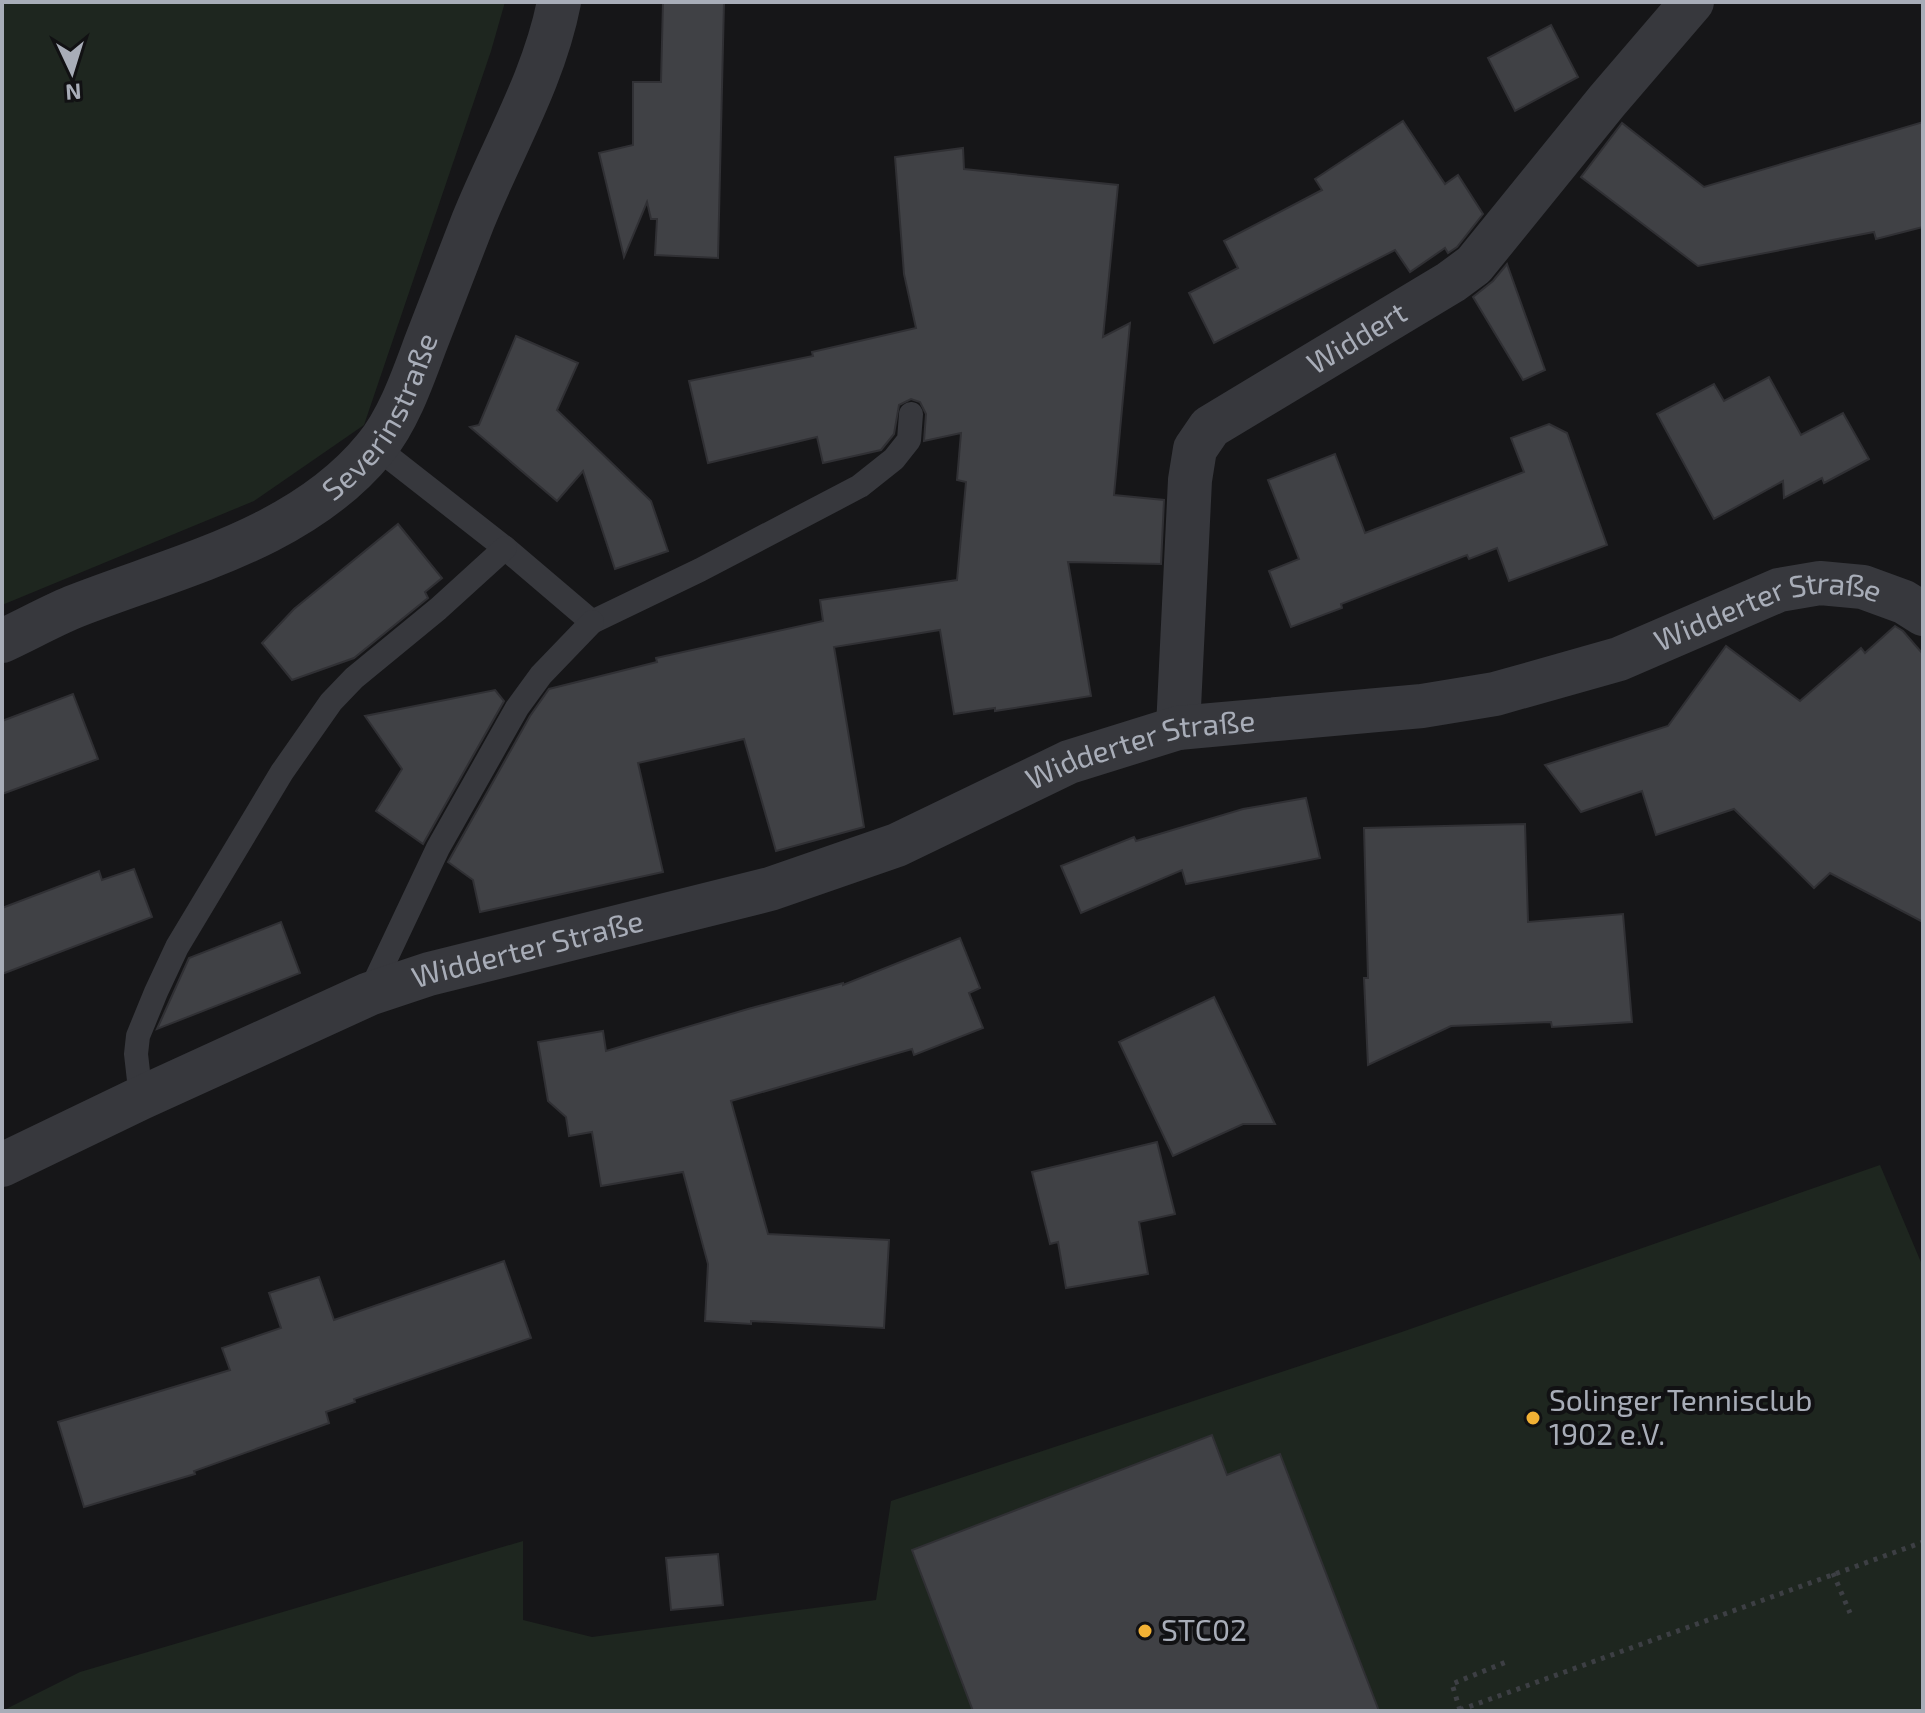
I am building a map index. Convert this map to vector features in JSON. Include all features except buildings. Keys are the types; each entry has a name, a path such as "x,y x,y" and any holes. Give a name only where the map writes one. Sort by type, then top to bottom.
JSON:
{"street":[{"name":"Severinstraße","path":"2,641 70,609 231,549 297,514 342,482 376,447 411,381 475,218 552,39 559,2"},
{"name":"Widdert","path":"1178,728 1190,480 1195,449 1210,427 1451,282 1474,265 1692,2"},
{"name":"Widderter Straße","path":"2,1165 369,994 429,974 770,889 897,845 1069,762 1178,728 1407,708 1495,694 1619,659 1779,590 1820,583 1863,587 1904,602 1923,614"}],"lane":[{"name":"Widderter Straße","path":"369,994 438,848 517,708 541,675 592,622 860,486 894,459 909,440 911,414"},
{"path":"376,447 505,548 592,622"},
{"path":"141,1098 136,1054 138,1036 156,992 177,947 282,772 331,702 354,678 438,609 505,548"}],"path":[{"path":"1506,1662 1452,1684 1460,1711 1923,1542"},
{"path":"1833,1573 1850,1613"}],"shaded area":[{"path":"2,2 505,2 364,425 254,501 2,605"},
{"name":"Solinger Tennisclub 1902 e.V.","path":"1880,1165 1923,1267 1923,1711 2,1711 80,1672 523,1541 523,1620 592,1637 876,1600 891,1501 1396,1334"}],"place":[{"name":"Solinger Tennisclub 1902 e.V.","path":"1533,1418"},
{"name":"STC02","path":"1145,1631"}]}
